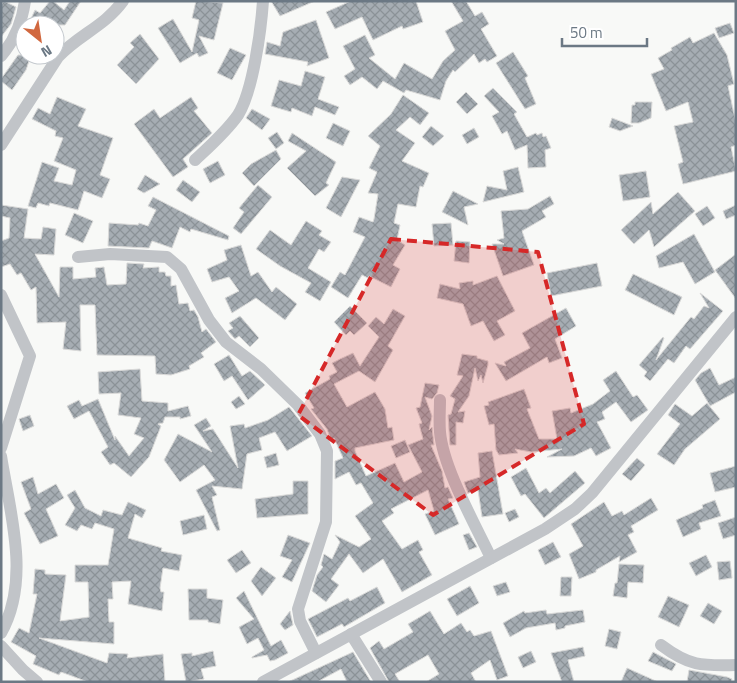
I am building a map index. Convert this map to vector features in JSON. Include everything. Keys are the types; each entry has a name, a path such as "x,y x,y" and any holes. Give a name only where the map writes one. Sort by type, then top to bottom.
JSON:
{"street":[{"path":"1,56 11,46 23,18 25,1"},
{"path":"1,145 58,57 68,46 98,28 123,1"},
{"path":"195,160 222,135 239,114 256,55 263,1"},
{"path":"78,257 110,254 167,257 181,269 209,320 226,342 261,369 280,387 298,405 320,434 327,451 326,522 298,609 300,621 316,653"},
{"path":"1,295 30,356 1,448"},
{"path":"262,682 545,529 575,509 592,493 736,317"},
{"path":"440,400 440,432 446,454 456,484 491,558"},
{"path":"1,456 15,532 16,575 10,618 1,633"},
{"path":"351,634 381,682"},
{"path":"660,645 680,659 705,666 736,665"},
{"path":"1,646 37,682"}],"highlighted area":[{"path":"391,239 538,252 584,424 433,515 298,415"}],"building":[{"path":"4,1 16,7 11,24 1,37 1,5"},
{"path":"50,1 53,1 64,10 70,1 81,1 65,25 65,15 33,15 35,10 40,13"},
{"path":"196,1 223,3 214,40 199,36 208,53 199,57 197,53 180,63 158,28 173,19 192,52 199,20 192,18"},
{"path":"271,1 315,1 280,16"},
{"path":"351,1 416,1 423,22 403,29 402,26 373,40 362,17 335,29 326,12"},
{"path":"451,1 466,1 475,16 482,12 489,24 481,29 497,56 487,62 485,59 479,63 474,54 455,72 453,70 446,81 440,100 406,90 404,93 383,81 377,89 362,77 350,85 344,76 355,69 343,46 365,35 375,55 369,58 395,79 404,63 432,79 443,61 455,50 445,31 463,21"},
{"path":"316,20 329,58 307,66 308,62 265,54 267,42 280,46 283,32"},
{"path":"730,23 734,33 719,38 715,28"},
{"path":"714,33 727,55 734,84 728,86 736,123 736,145 731,147 736,171 683,184 678,164 683,162 674,126 693,122 688,102 666,111 651,74 664,69 658,58 672,50 671,48 690,37 693,43"},
{"path":"140,34 159,59 136,84 117,65 134,47 130,43"},
{"path":"230,48 246,55 232,80 217,73"},
{"path":"513,52 528,76 525,78 536,104 525,109 496,63"},
{"path":"15,59 15,65 28,65 12,90 1,79"},
{"path":"305,71 325,77 318,99 339,107 335,115 315,107 312,116 292,108 291,112 271,106 279,80 301,86"},
{"path":"493,88 517,112 514,114 527,137 536,133 537,135 542,133 543,137 546,136 551,148 545,150 546,167 528,168 527,145 515,150 507,131 502,134 492,116 499,112 484,96"},
{"path":"466,92 478,104 467,114 456,102"},
{"path":"403,95 429,113 420,125 410,117 396,130 415,143 402,161 429,173 423,187 420,186 416,207 398,204 394,223 400,225 397,240 405,245 393,265 400,269 391,287 369,276 368,278 362,275 348,298 331,287 340,272 345,275 365,237 353,232 359,217 373,222 374,219 378,194 368,193 377,172 369,168 380,146 368,136 391,114"},
{"path":"57,97 86,109 78,126 113,138 100,175 110,179 102,198 84,191 78,210 50,203 49,206 38,203 36,208 28,206 42,162 59,168 54,181 72,185 76,170 54,161 63,138 55,136 56,131 32,119 38,108 50,114"},
{"path":"191,97 198,108 194,111 212,133 183,159 188,167 173,177 134,124 154,109 160,118"},
{"path":"635,102 652,102 651,118 639,123 631,123 632,105 635,105"},
{"path":"252,109 270,119 262,130 246,118"},
{"path":"612,118 633,126 620,131 609,127"},
{"path":"333,123 350,131 343,146 326,138"},
{"path":"431,126 444,136 433,146 422,137"},
{"path":"474,128 479,137 467,144 462,135"},
{"path":"277,132 284,143 276,149 268,138"},
{"path":"292,133 336,162 326,183 329,185 315,196 287,168 306,151 288,141"},
{"path":"276,150 281,159 254,186 242,173 251,164"},
{"path":"218,161 225,175 210,183 203,169"},
{"path":"518,167 524,192 483,202 487,186 507,190 503,171"},
{"path":"646,171 650,197 623,201 619,175"},
{"path":"145,175 160,184 144,193 137,189"},
{"path":"342,177 360,180 341,217 326,208"},
{"path":"183,180 200,192 192,202 176,190"},
{"path":"258,185 272,197 241,234 233,228 244,212 239,208"},
{"path":"453,191 478,204 464,207 468,225 442,212"},
{"path":"678,192 695,211 654,247 649,230 634,244 621,230 651,202 653,214"},
{"path":"550,196 554,204 542,211 546,217 522,231 534,265 503,276 492,244 504,244 497,240 504,238 501,211 528,209"},
{"path":"153,197 229,236 228,240 191,229 190,232 180,227 172,248 152,241 149,248 108,246 109,223 138,225 139,223 148,226 156,210 148,206"},
{"path":"1,205 28,209 24,238 41,239 43,227 56,229 54,255 35,254 59,297 60,267 73,267 73,279 96,277 95,268 104,267 107,285 126,284 127,263 144,264 143,268 159,267 159,272 165,272 166,276 171,276 171,286 176,285 179,304 188,303 190,311 194,310 198,317 202,332 206,329 216,342 201,353 204,357 189,366 190,369 171,375 156,374 155,356 97,355 95,305 80,305 81,351 63,349 66,322 37,323 36,287 31,290 21,273 17,275 10,264 1,267 1,241 9,238 10,218 1,216"},
{"path":"736,205 736,215 726,219 723,211"},
{"path":"707,206 715,218 703,226 695,214"},
{"path":"74,213 93,221 83,243 65,235"},
{"path":"306,221 322,231 319,235 331,242 324,252 319,249 308,268 331,282 320,301 305,292 311,283 280,266 256,249 270,230 291,245"},
{"path":"451,223 453,245 434,246 432,224"},
{"path":"694,234 715,272 695,284 683,262 659,268 656,256"},
{"path":"456,241 470,242 469,263 454,261"},
{"path":"241,245 251,276 258,272 272,292 276,287 297,304 285,320 256,298 232,313 225,298 239,291 229,277 212,282 207,269 227,260 224,250"},
{"path":"736,254 736,299 715,270"},
{"path":"597,263 602,286 551,296 547,273"},
{"path":"633,274 682,297 674,315 625,290"},
{"path":"497,276 515,311 497,321 505,335 494,341 483,321 471,326 463,304 437,298 440,284 460,289 459,283 473,281 473,285"},
{"path":"700,293 723,311 690,349 686,346 674,363 668,359 650,381 644,376 647,372 639,365 663,337 656,360 691,317 694,319 704,306 709,308"},
{"path":"350,306 367,323 354,335 350,331 346,335 334,322"},
{"path":"566,308 576,326 555,339 562,358 549,363 547,357 506,381 495,363 506,366 504,362 530,348 522,333"},
{"path":"393,309 405,316 388,346 393,350 375,382 359,371 334,384 347,407 375,392 385,409 388,428 392,427 394,440 355,448 355,451 366,476 395,463 404,482 422,472 408,445 423,439 419,424 422,423 416,408 420,407 425,383 439,385 437,393 432,399 425,397 432,416 429,430 432,427 434,445 431,445 442,471 445,488 448,487 453,498 448,499 459,524 435,535 425,514 434,511 428,490 391,509 394,513 382,521 402,549 418,540 423,550 419,552 432,575 402,592 383,559 363,573 349,554 331,579 339,585 326,602 312,591 317,575 323,567 321,565 324,554 332,559 340,542 335,535 359,547 371,539 355,516 373,503 361,483 356,485 349,472 335,479 335,461 343,458 334,438 331,440 327,429 311,409 314,408 305,393 330,379 329,376 337,372 332,363 340,359 353,353 360,366 379,337 368,326 376,317 384,324"},
{"path":"240,316 259,338 250,347 239,336 235,339 228,331 233,328 229,323"},
{"path":"462,354 477,356 477,358 488,361 488,365 483,383 481,375 478,381 475,368 469,396 458,412 465,411 463,423 456,422 456,445 450,445 448,415 451,414 455,399 450,396 463,376 457,375"},
{"path":"229,355 242,376 250,371 265,385 248,400 232,376 224,381 214,364"},
{"path":"710,368 719,385 736,377 736,392 710,406 695,380 701,373"},
{"path":"140,369 142,401 168,403 168,411 188,406 191,416 180,419 180,417 165,417 163,423 158,424 161,426 149,457 131,477 114,463 110,465 101,452 108,447 89,411 74,419 67,406 79,400 82,406 98,399 115,440 115,436 129,456 144,438 134,434 141,418 118,415 121,393 99,394 98,372"},
{"path":"616,371 633,397 637,395 648,410 631,422 616,402 602,412 605,419 597,422 611,448 596,456 591,448 574,456 547,457 562,449 531,452 515,449 518,453 499,455 496,450 494,424 489,425 484,406 489,405 488,402 524,389 531,408 527,409 539,439 557,439 552,411 570,408 571,413 593,404 610,391 603,380"},
{"path":"239,396 245,404 236,409 231,402"},
{"path":"707,403 720,419 685,449 674,465 657,454 680,424 668,415 675,404 692,416"},
{"path":"289,407 312,436 287,451 275,432 259,438 262,450 247,454 242,489 212,486 217,495 212,497 220,530 217,531 196,490 215,480 204,465 180,482 164,460 178,434 212,452 194,425 206,418 211,426 203,431 213,429 238,468 230,426 244,424 245,428 268,420"},
{"path":"30,415 34,426 23,431 19,419"},
{"path":"405,440 410,452 396,458 391,446"},
{"path":"492,451 503,514 482,517 478,490 468,493 464,482 480,477 478,453"},
{"path":"276,453 279,465 267,468 264,457"},
{"path":"637,458 645,465 631,481 622,474"},
{"path":"736,466 736,487 715,492 710,473"},
{"path":"526,468 539,493 546,488 550,493 575,471 585,483 544,518 525,494 521,496 511,477"},
{"path":"33,477 38,494 56,484 64,498 46,509 58,536 40,544 24,513 31,509 21,482"},
{"path":"293,481 308,481 308,514 257,518 255,499 293,494"},
{"path":"75,490 85,508 101,516 103,510 122,515 128,502 146,510 142,518 135,514 128,538 162,548 161,551 182,555 179,571 163,568 160,588 161,592 164,592 162,611 128,604 131,581 112,582 113,599 108,599 109,622 114,622 114,644 39,638 107,663 109,653 128,654 127,658 163,654 165,682 88,682 61,672 59,675 33,664 36,656 11,642 19,628 29,633 37,594 33,594 35,569 45,570 45,574 66,575 60,621 89,617 88,582 75,582 75,565 108,565 114,529 95,523 92,529 81,525 77,531 65,525 75,508 67,495"},
{"path":"651,498 658,510 631,526 634,532 628,535 637,552 619,562 620,556 596,570 596,572 579,579 569,554 583,546 571,524 604,502 612,516 622,511 624,515"},
{"path":"715,500 721,516 699,523 701,529 683,537 676,520 703,508 702,505"},
{"path":"515,509 519,517 509,522 505,513"},
{"path":"204,515 207,529 183,535 180,521"},
{"path":"736,517 736,535 723,539 718,523"},
{"path":"469,533 477,547 469,550 463,535"},
{"path":"288,535 310,543 292,582 282,577 292,560 280,556"},
{"path":"553,542 561,557 545,565 538,550"},
{"path":"242,550 251,563 236,573 227,560"},
{"path":"706,555 712,567 696,576 689,563"},
{"path":"730,561 732,578 719,580 717,562"},
{"path":"619,564 644,565 643,583 628,582 627,598 613,596 615,583 617,583"},
{"path":"261,567 276,578 262,596 251,581"},
{"path":"561,577 572,577 571,596 560,596"},
{"path":"506,582 510,592 497,596 493,586"},
{"path":"470,586 479,603 457,616 447,599"},
{"path":"377,587 385,603 344,627 342,624 317,637 308,619 348,598 350,601"},
{"path":"188,589 207,589 207,598 223,600 220,624 208,622 208,620 189,620"},
{"path":"244,591 271,646 281,640 288,653 270,661 267,655 252,658 264,650 258,638 247,644 239,627 254,619 236,598"},
{"path":"668,596 689,605 679,627 658,617"},
{"path":"708,603 722,611 714,624 700,616"},
{"path":"546,610 547,614 583,610 585,622 556,630 555,623 526,628 510,637 503,623 524,611 525,613"},
{"path":"290,611 293,625 285,630 280,624"},
{"path":"430,611 444,634 461,623 467,632 470,630 474,636 491,631 508,676 497,680 490,660 471,673 476,682 426,682 439,674 428,655 395,674 400,682 389,682 370,648 379,641 384,649 413,632 408,624"},
{"path":"609,629 621,632 617,649 605,646"},
{"path":"583,647 585,656 568,660 574,682 562,682 551,653"},
{"path":"213,651 216,666 201,669 204,679 186,682 181,654 192,653 192,656"},
{"path":"531,651 536,662 523,668 518,657"},
{"path":"353,652 371,682 347,682 341,669 317,682 288,682"},
{"path":"653,652 676,664 672,671 648,661"},
{"path":"627,668 658,682 621,682"},
{"path":"689,670 732,679 731,682 687,682"}]}
